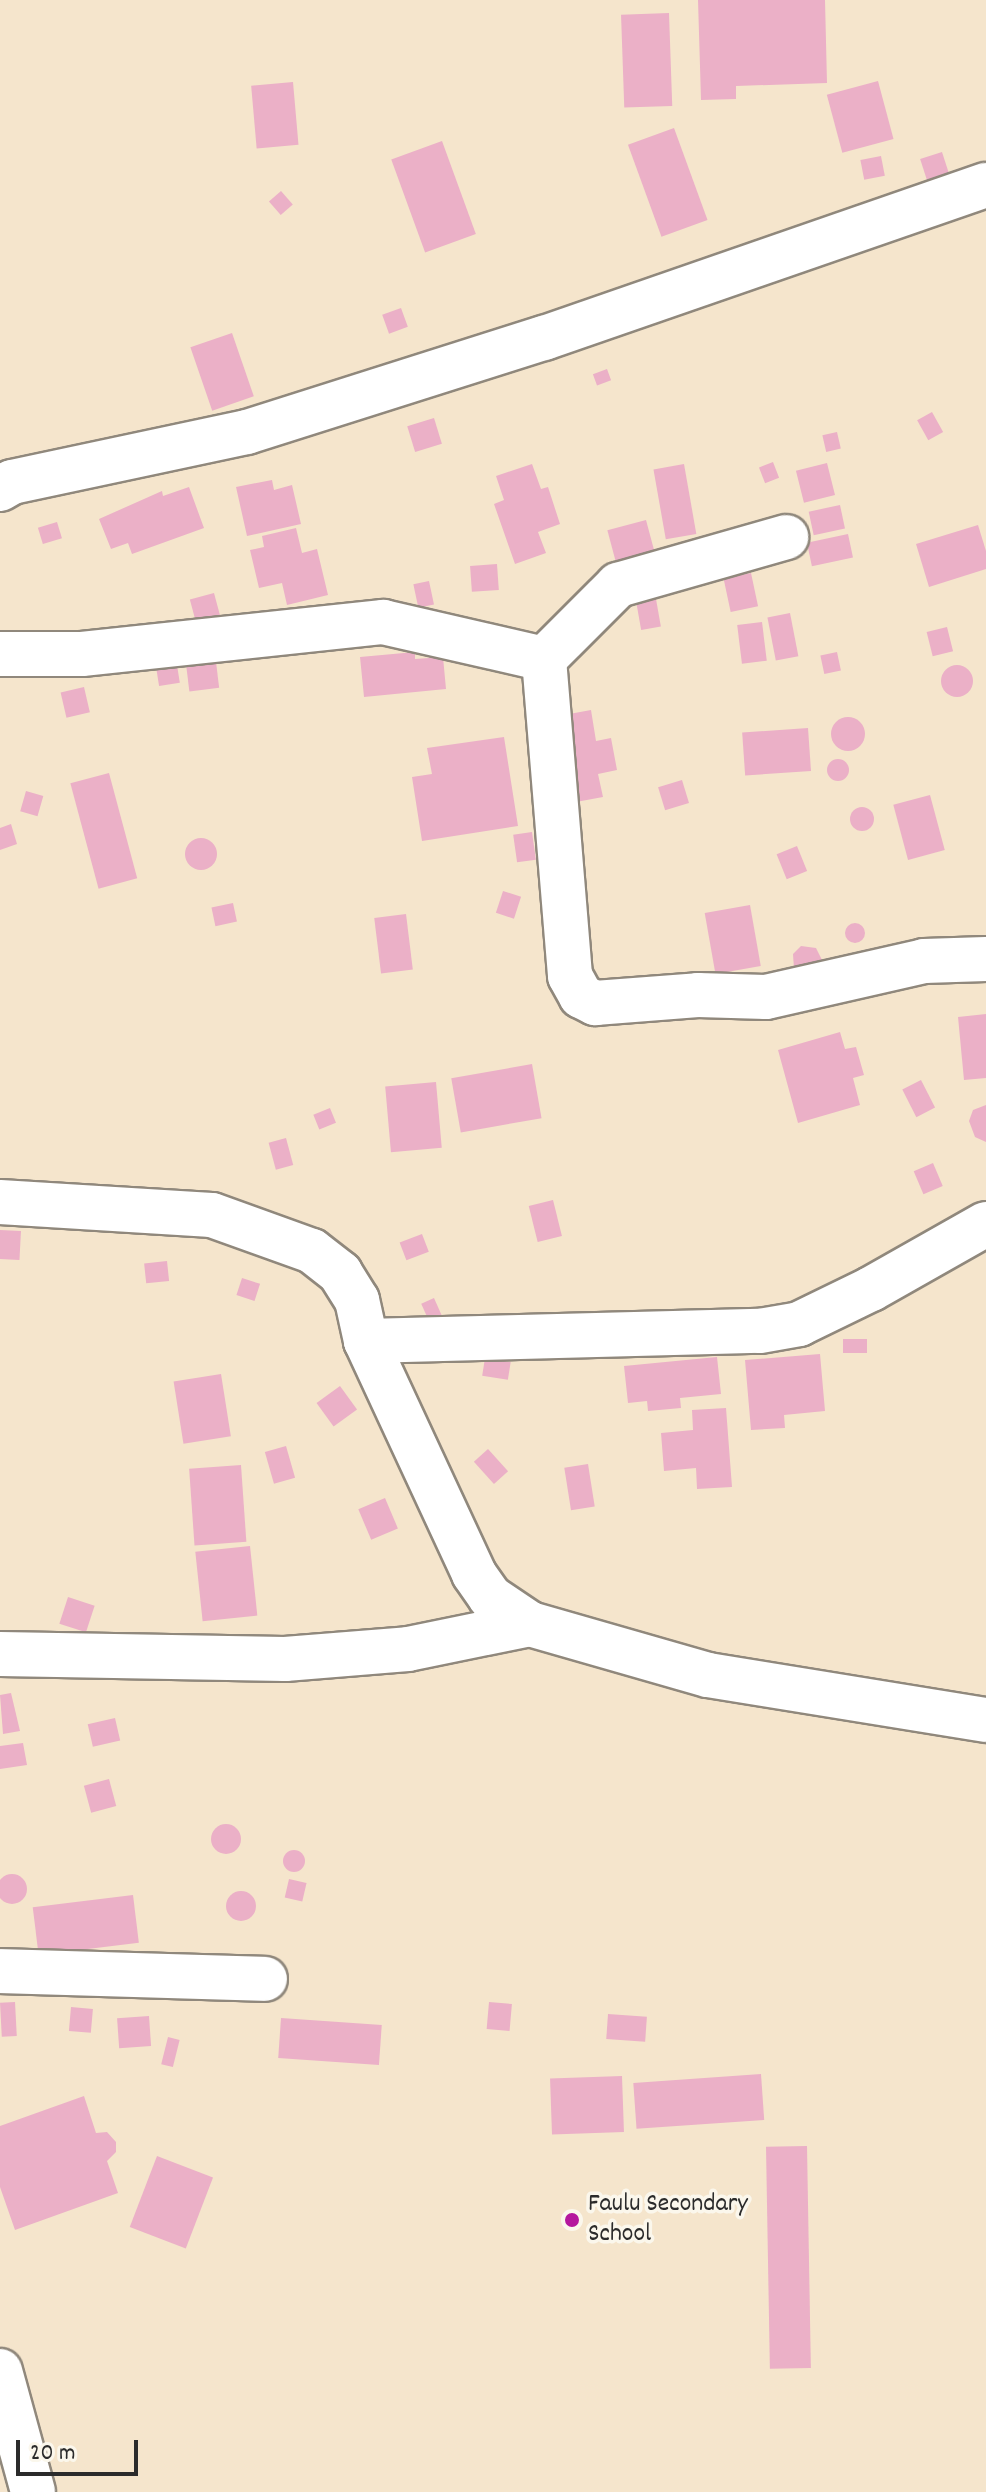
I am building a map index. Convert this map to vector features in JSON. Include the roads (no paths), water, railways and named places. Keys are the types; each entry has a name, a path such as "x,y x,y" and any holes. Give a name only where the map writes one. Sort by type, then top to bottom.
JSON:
{"street":[{"path":"0,489 12,482 247,432 544,338 986,185"},
{"path":"786,537 618,585 544,659 570,976 581,996 595,1003 698,995 766,997 924,961 986,959"},
{"path":"0,654 82,654 383,622 544,659"},
{"path":"0,1202 212,1215 312,1251 340,1273 357,1300 366,1341 474,1574 490,1597 530,1624 708,1675 986,1720"},
{"path":"366,1341 760,1331 799,1324 871,1289 986,1224"},
{"path":"0,1654 285,1659 408,1649 530,1624"},
{"path":"0,1971 265,1979"},
{"path":"0,2371 23,2489"}],"place":[{"name":"Faulu Secondary School","path":"572,2220"}]}
